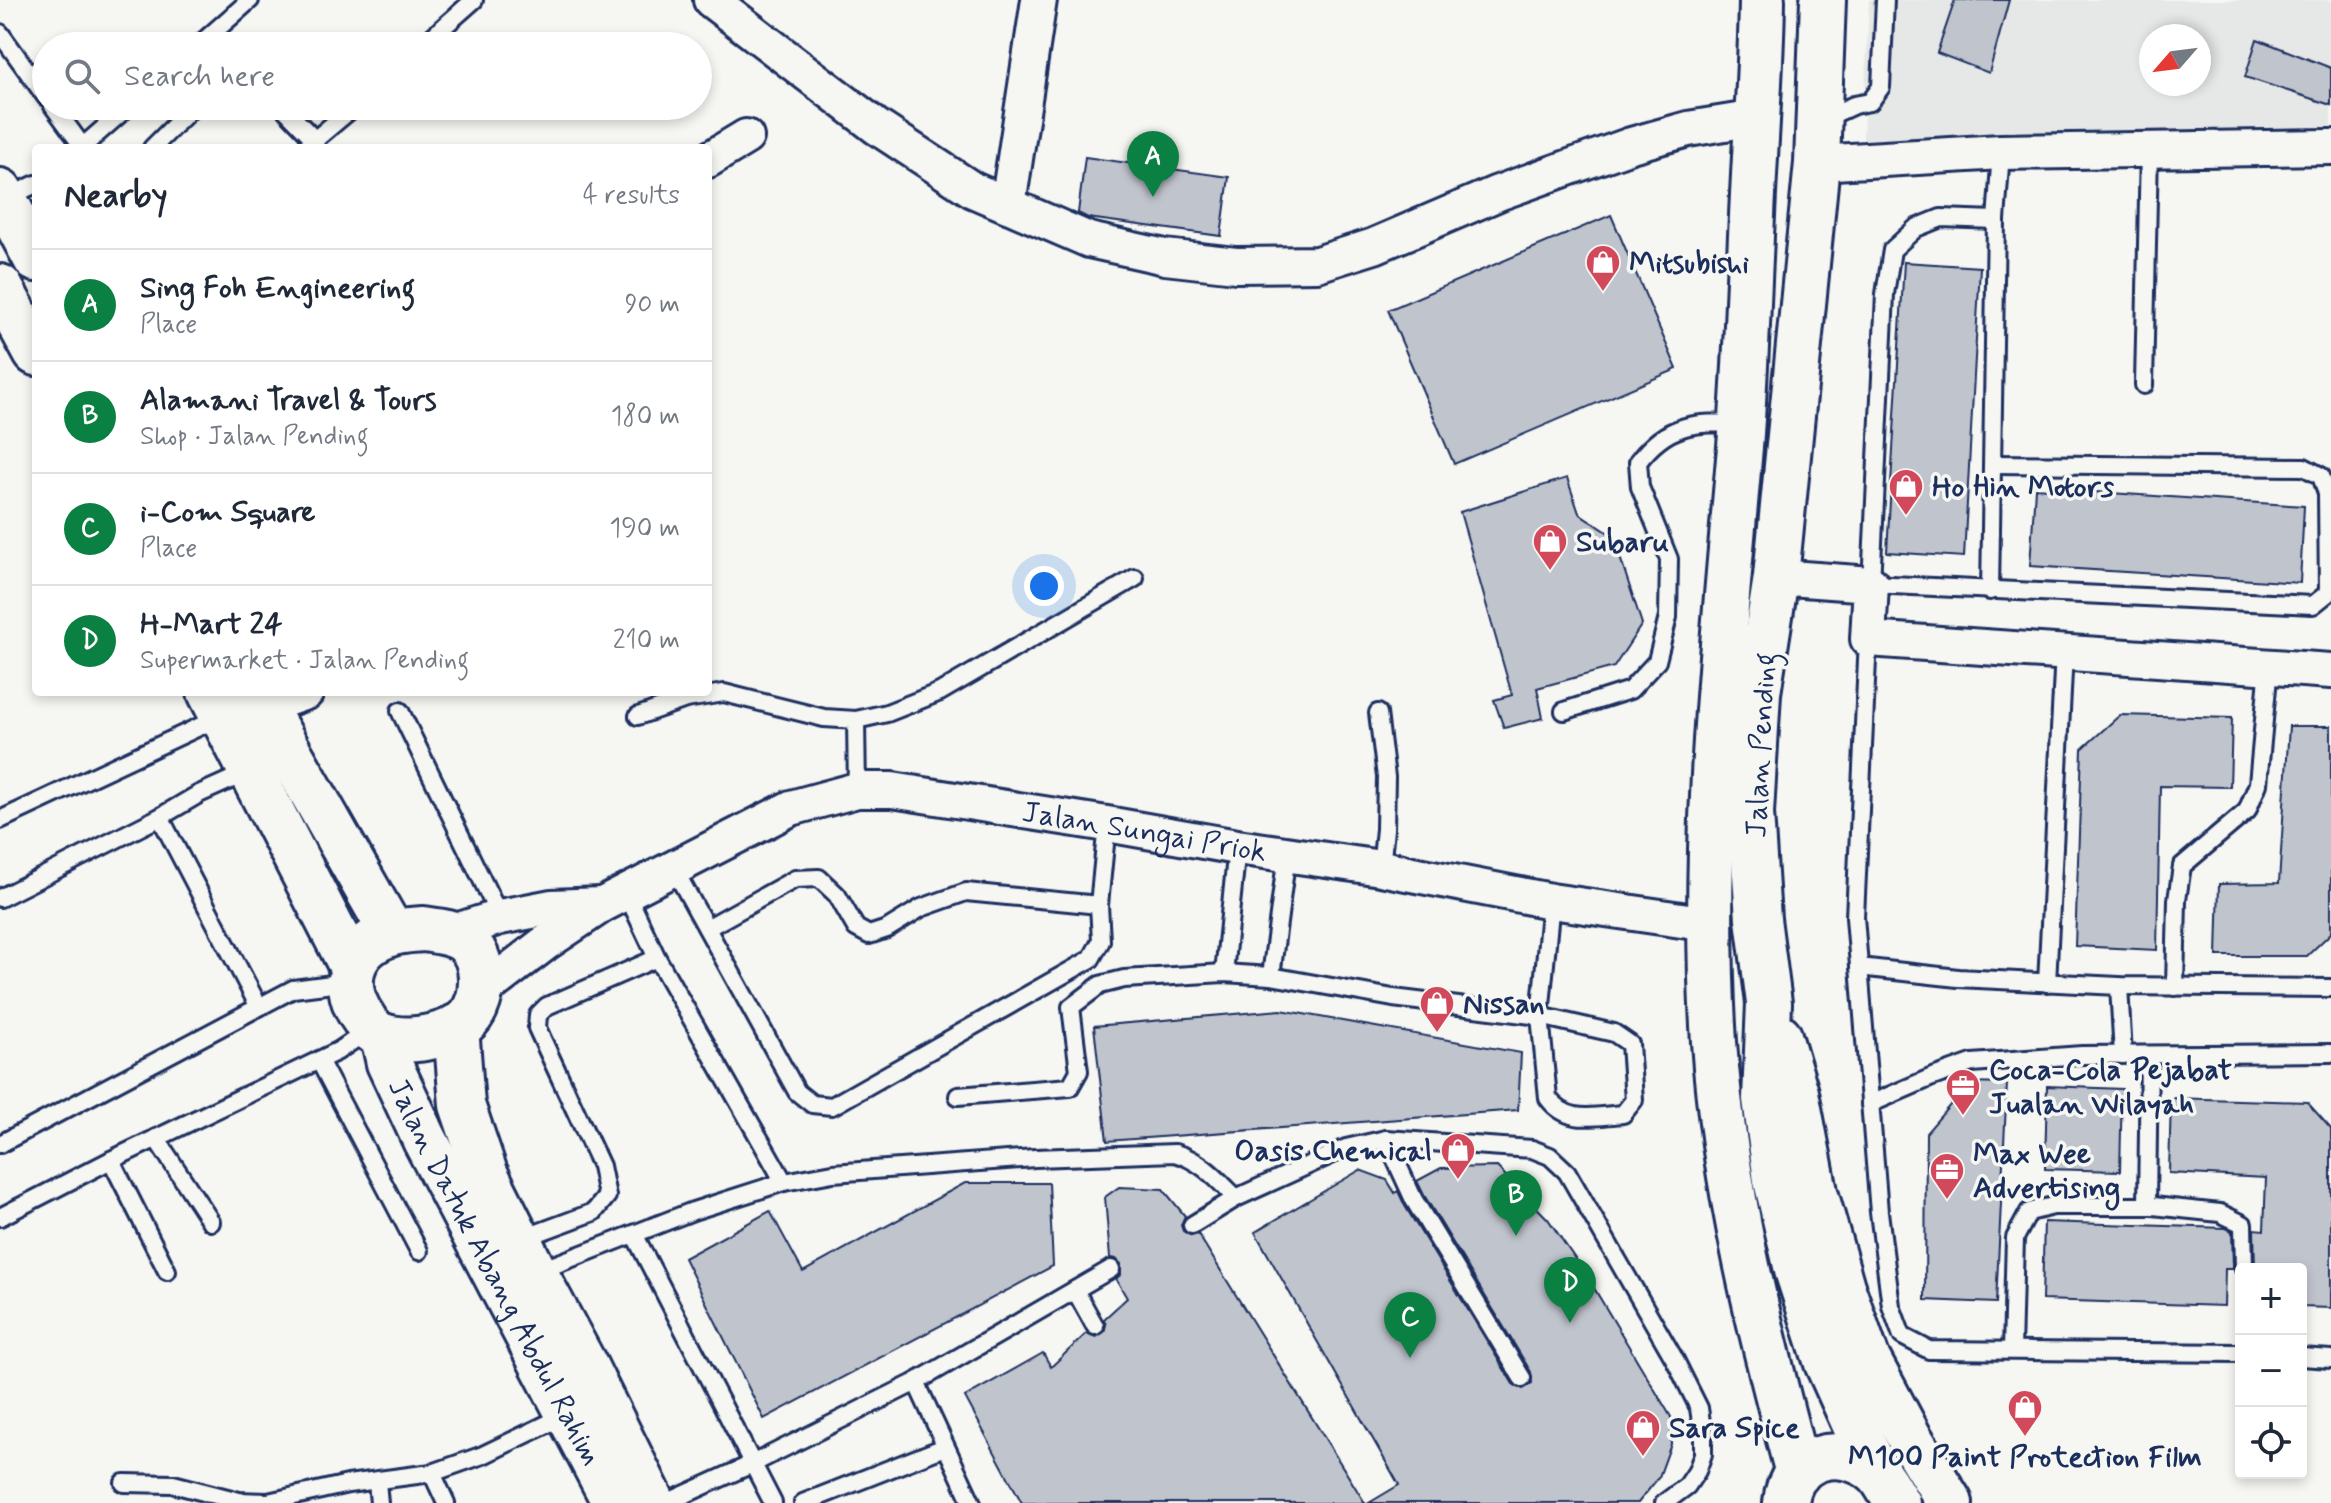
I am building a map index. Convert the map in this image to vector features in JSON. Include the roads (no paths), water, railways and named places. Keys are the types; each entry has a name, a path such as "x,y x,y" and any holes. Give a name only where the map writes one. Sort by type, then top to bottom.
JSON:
{"main road":[{"name":"Jalan Pending","path":"1762,0 1741,424 1718,692 1709,924 1721,1123 1774,1385 1784,1492"},
{"name":"Jalan Pending","path":"1823,0 1818,142 1776,577 1758,693 1751,813 1758,919 1769,1003 1765,1099 1776,1180 1797,1270 1827,1363 1887,1488"},
{"path":"13,191 32,247"},
{"path":"0,287 32,346"},
{"path":"238,702 251,771 325,912 350,975 359,1012 377,1032 402,1040 429,1037 468,1010 481,974 475,955 466,942 450,933 423,929 392,933 372,943 363,951 350,975"},
{"path":"238,702 392,933"},
{"path":"1769,1003 1796,1093 1815,1192 1842,1287 1867,1358 1909,1437 1950,1503"},
{"name":"Jalan Datuk Abang Abdul Rahim","path":"468,1010 462,1105 485,1173 653,1503"},
{"name":"Jalan Datuk Abang Abdul Rahim","path":"377,1032 425,1140 615,1503"},
{"path":"1784,1492 1809,1462 1825,1456 1844,1456 1887,1488"}],"street":[{"path":"711,0 877,127 973,190 1089,240 1165,257 1236,265 1317,264 1374,246 1498,193 1631,145 1688,129 1756,118"},
{"path":"1008,205 1039,0"},
{"path":"712,158 746,137"},
{"path":"1818,142 2001,152 2331,147"},
{"path":"1776,577 1871,584 1868,639 2331,671"},
{"path":"238,702 279,696"},
{"name":"Jalan Sungai Priok","path":"468,1010 544,944 614,899 791,808 857,790 892,790 1381,868 1551,901 1709,924"},
{"path":"450,933 500,917 614,899"}],"lane":[{"path":"214,32 250,0"},
{"path":"438,32 474,0"},
{"path":"1818,142 1854,105 1870,102 1881,87 1885,0"},
{"path":"0,33 32,78"},
{"path":"63,120 80,144"},
{"path":"85,144 113,120"},
{"path":"156,144 180,120"},
{"path":"292,120 310,144 338,120"},
{"path":"2144,385 2149,150"},
{"path":"1990,591 1996,220 2001,152"},
{"path":"1994,464 2304,467 2321,476 2327,493 2328,593 2313,605 1871,584 1885,294 1892,250 1916,228 1941,218 1996,220"},
{"path":"1564,711 1630,690 1657,661 1668,617 1669,559 1640,487 1638,462 1649,447 1681,428 1696,423 1741,424"},
{"path":"712,695 724,693 824,718 856,720 887,713 940,692 1135,578"},
{"path":"1868,639 1855,917 1879,1212 1891,1306 1902,1336 1929,1350 2235,1353"},
{"path":"2047,983 2064,652"},
{"path":"2175,987 2177,900 2182,866 2247,811 2258,784 2269,666"},
{"path":"638,716 686,699 705,696"},
{"path":"0,820 238,702"},
{"path":"400,711 500,917"},
{"path":"1378,713 1386,777 1381,868"},
{"path":"856,720 857,790"},
{"path":"0,898 199,794 251,771"},
{"path":"160,817 259,1007"},
{"path":"673,867 797,1092 812,1104 832,1106 1091,959 1101,941 1099,905 1107,824"},
{"path":"1224,973 1237,847"},
{"path":"1271,976 1287,854"},
{"path":"707,928 795,879 819,878 837,895 856,928 869,935 887,929 921,908 966,892 1099,905"},
{"path":"614,899 657,958 784,1182"},
{"path":"958,1096 1070,1087 1079,1071 1071,1007 1100,985 1124,979 1224,973 1271,976 1393,998 1540,1016 1614,1033 1630,1044 1634,1100 1623,1114 1574,1117 1555,1108 1548,1098 1540,1016 1551,901"},
{"path":"526,1256 594,1212 607,1196 601,1166 537,1028 538,1015 547,1006 657,958"},
{"path":"1859,967 1958,978 2047,983 2331,988"},
{"path":"0,1144 293,989 350,975"},
{"path":"2119,986 2123,1055"},
{"path":"0,1217 377,1032"},
{"path":"1870,1104 1972,1063 2082,1055 2331,1053"},
{"path":"2147,1206 2149,1055"},
{"path":"319,1060 419,1251"},
{"path":"156,1138 211,1222"},
{"path":"1386,1139 1414,1200 1522,1378"},
{"path":"1192,1225 1236,1198 1346,1148 1386,1139 1532,1149 1550,1156 1567,1172 1675,1360 1699,1408 1703,1454 1697,1471 1687,1486 1664,1503"},
{"path":"526,1256 634,1234 693,1211 784,1182 833,1173 1035,1158 1175,1153 1192,1158 1206,1168 1236,1198"},
{"path":"111,1160 167,1271"},
{"path":"2012,1350 2015,1238 2029,1212 2053,1206 2147,1206 2220,1213 2243,1224 2244,1263"},
{"path":"634,1234 773,1503"},
{"path":"666,1503 916,1382 1111,1269"},
{"path":"1075,1290 1095,1326"},
{"path":"2307,1357 2331,1359"},
{"path":"916,1382 972,1503"},
{"path":"124,1483 173,1484 216,1500 268,1502 348,1484 432,1473 483,1455 568,1414"},
{"path":"803,1503 945,1447"},
{"path":"432,1473 446,1503"},
{"path":"377,1482 379,1503"}],"place":[{"name":"Sing Foh Engineering","path":"1153,197"},
{"name":"Mitsubishi","path":"1603,293"},
{"name":"Ho Hin Motors","path":"1906,517"},
{"name":"Subaru","path":"1550,572"},
{"name":"Nissan","path":"1437,1034"},
{"name":"Coca-Cola Pejabat Jualan Wilayah","path":"1963,1117"},
{"name":"Oasis Chemical","path":"1458,1181"},
{"name":"Max Wee Advertising","path":"1947,1201"},
{"name":"Alamani Travel & Tours","path":"1516,1236"},
{"name":"H-Mart 24","path":"1570,1323"},
{"name":"i-Com Square","path":"1410,1358"},
{"name":"M100 Paint Protection Film","path":"2025,1438"},
{"name":"Sara Spice","path":"1643,1458"}]}
